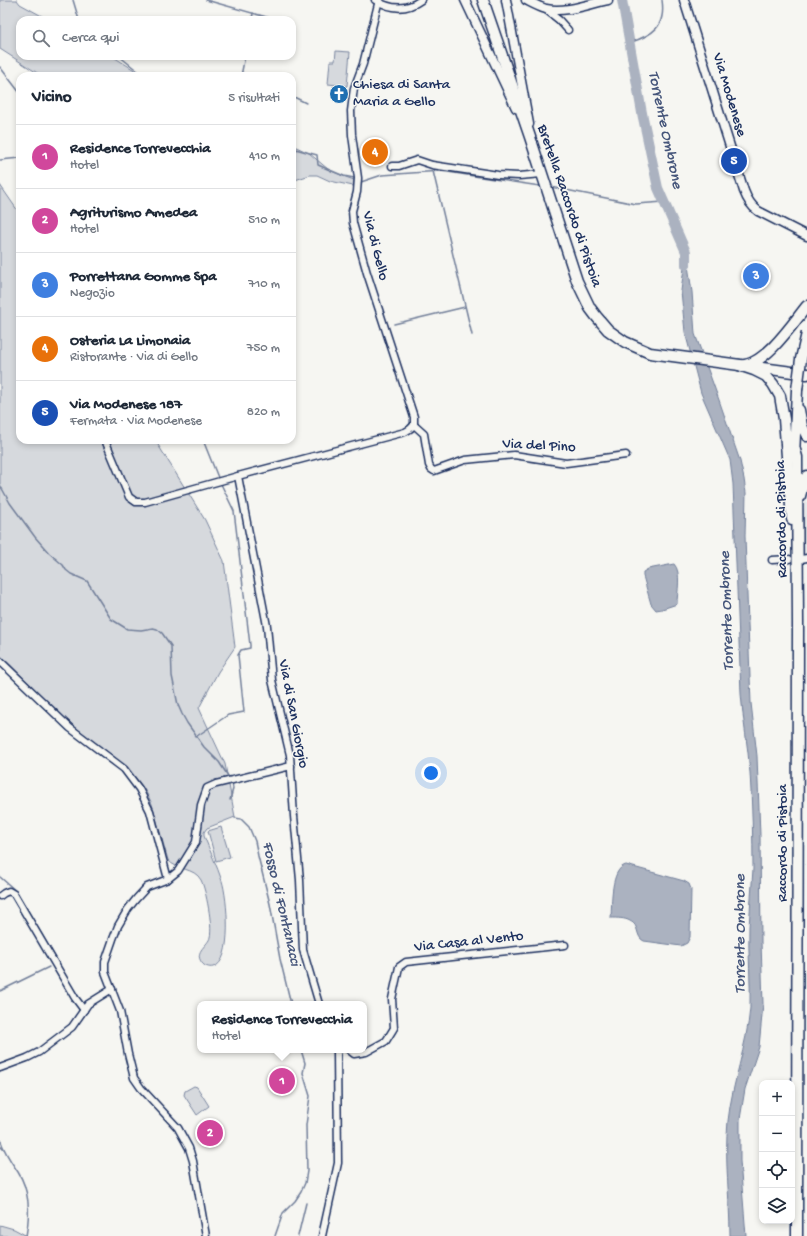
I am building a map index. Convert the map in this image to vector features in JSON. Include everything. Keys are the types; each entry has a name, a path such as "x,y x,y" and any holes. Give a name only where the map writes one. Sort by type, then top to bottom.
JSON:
{"main road":[{"name":"Bretella Raccordo di Pistoia","path":"483,0 577,281 590,308 608,330 625,342 650,353 739,365"},
{"path":"739,365 749,364 760,360 767,354 807,306"},
{"name":"Raccordo di Pistoia","path":"792,1116 795,516 797,457 795,450 797,390 801,359 807,333"},
{"path":"739,365 807,374"},
{"path":"739,365 766,376 780,396 795,516"},
{"path":"797,390 800,420 803,430 807,436"},
{"path":"795,516 807,476"},
{"name":"Raccordo di Pistoia","path":"795,516 798,1236"},
{"path":"791,1224 791,1236"}],"street":[{"path":"407,7 409,0"},
{"path":"378,1 394,8 407,7 421,0"},
{"path":"465,0 515,106 522,116"},
{"path":"506,0 529,120 530,137"},
{"path":"526,0 543,8 559,20 568,30"},
{"path":"543,8 560,10 608,0"},
{"name":"Via Modenese","path":"684,0 747,199 758,211 807,236"},
{"name":"Via di Gello","path":"378,1 363,64 354,88 351,111 352,135 358,178 352,214 367,273 414,417 414,425"},
{"path":"392,166 399,166 417,160 432,165 498,175 519,176 542,174"},
{"path":"106,444 129,497 136,502 145,502 405,432 414,425"},
{"name":"Via del Pino","path":"414,425 424,434 429,465 434,471 470,459 514,455 566,463 626,455"},
{"name":"Via di San Giorgio","path":"238,476 267,626 272,680 289,749 300,880 302,950 318,1001"},
{"path":"772,560 789,559"},
{"path":"0,661 70,728 124,769 139,789 150,812 168,879"},
{"path":"206,1236 193,1162 189,1148 178,1128 136,1082 128,1054 120,1012 104,966 118,926 128,909 150,885 168,879 178,871 196,842 201,804 207,788 216,784 291,766"},
{"path":"0,896 9,891 14,894 74,998 84,1010"},
{"name":"Via Casa al Vento","path":"367,1051 386,1041 394,1028 392,999 399,967 406,962 565,945"},
{"path":"0,1068 39,1052 72,1027 92,1001 112,989"},
{"path":"322,1236 338,1163 337,1053"}],"shaded area":[{"path":"0,0 17,0 20,4 42,16 16,16 16,59 0,49"},
{"path":"336,51 350,52 347,86 328,84 330,61 335,61"},
{"path":"17,60 118,60 138,72 36,72"},
{"path":"296,147 309,153 329,170 354,180 353,186 330,181 317,175 310,175 296,180"},
{"path":"0,185 16,208 16,444 158,444 205,520 224,561 235,647 218,672 199,708 225,764 235,817 207,828 204,832 204,836 222,881 226,900 226,942 224,954 220,963 213,967 205,966 200,959 200,952 209,940 211,932 203,885 198,876 194,873 176,866 168,860 152,804 138,780 119,761 65,719 0,655"},
{"path":"686,252 692,292 695,334 740,461 746,493 745,536 751,703 757,756 760,835 763,1004 759,1047 745,1089 740,1119 740,1161 746,1236 730,1236 727,1164 727,1135 730,1107 746,1036 750,1008 749,927 753,869 750,773 741,694 733,484 730,460 701,393 685,332 681,291"},
{"path":"807,494 807,556 802,557 801,518"},
{"path":"674,564 678,572 677,604 656,610 651,604 643,572 648,569"},
{"path":"221,827 230,857 216,861 208,831"},
{"path":"626,865 684,881 689,884 691,889 690,937 687,943 681,946 644,941 639,937 633,923 628,920 611,918 614,880 621,868"},
{"path":"194,1086 197,1087 209,1106 197,1115 184,1095 185,1091"},
{"path":"0,1225 14,1229 27,1236 0,1236"}],"waterway":[{"path":"73,0 78,16"},
{"path":"206,0 263,16"},
{"name":"Torrente Ombrone","path":"622,0 642,113 658,188 686,252 686,265"},
{"path":"629,43 645,37 656,29 662,17 662,0"},
{"path":"124,60 139,72"},
{"path":"242,72 244,60"},
{"path":"0,67 16,88"},
{"path":"296,98 306,103"},
{"path":"296,149 317,155 318,165 344,176 354,178"},
{"path":"0,160 16,158"},
{"path":"433,171 472,335"},
{"path":"361,182 382,175 441,171 540,186"},
{"path":"551,187 636,204 664,202"},
{"path":"394,324 465,307"},
{"path":"205,444 219,480"},
{"path":"197,736 228,715 244,712 238,655 241,650 250,648 250,645 234,511 221,484"},
{"name":"Fosso di Fontanacci","path":"0,485 10,503 35,537 49,553 63,565 66,570 71,574 87,581 111,619 127,629 141,630 153,628 162,633 171,646 172,676 178,705 182,714 204,747 219,762 230,779"},
{"name":"Fosso di Fontanacci","path":"230,800 233,789 232,782"},
{"name":"Fosso di Fontanacci","path":"235,818 241,819 249,827 255,841 290,1001"},
{"path":"0,877 16,891 58,962"},
{"path":"0,991 49,967"},
{"name":"Fosso di Fontanacci","path":"275,1236 283,1213 295,1201 301,1192 305,1183 307,1171 306,1125 310,1096 303,1073 305,1063 302,1053"},
{"path":"0,1139 25,1187 28,1203 26,1236"},
{"path":"0,1146 3,1149"},
{"path":"298,1236 306,1203"}],"place":[{"name":"Chiesa di Santa Maria a Gello","path":"339,94"},
{"name":"Osteria La Limonaia","path":"375,152"},
{"name":"Via Modenese 187","path":"734,161"},
{"name":"Porrettana Gomme Spa","path":"756,276"},
{"name":"Residence Torrevecchia","path":"282,1081"},
{"name":"Agriturismo Amedea","path":"210,1133"}]}
